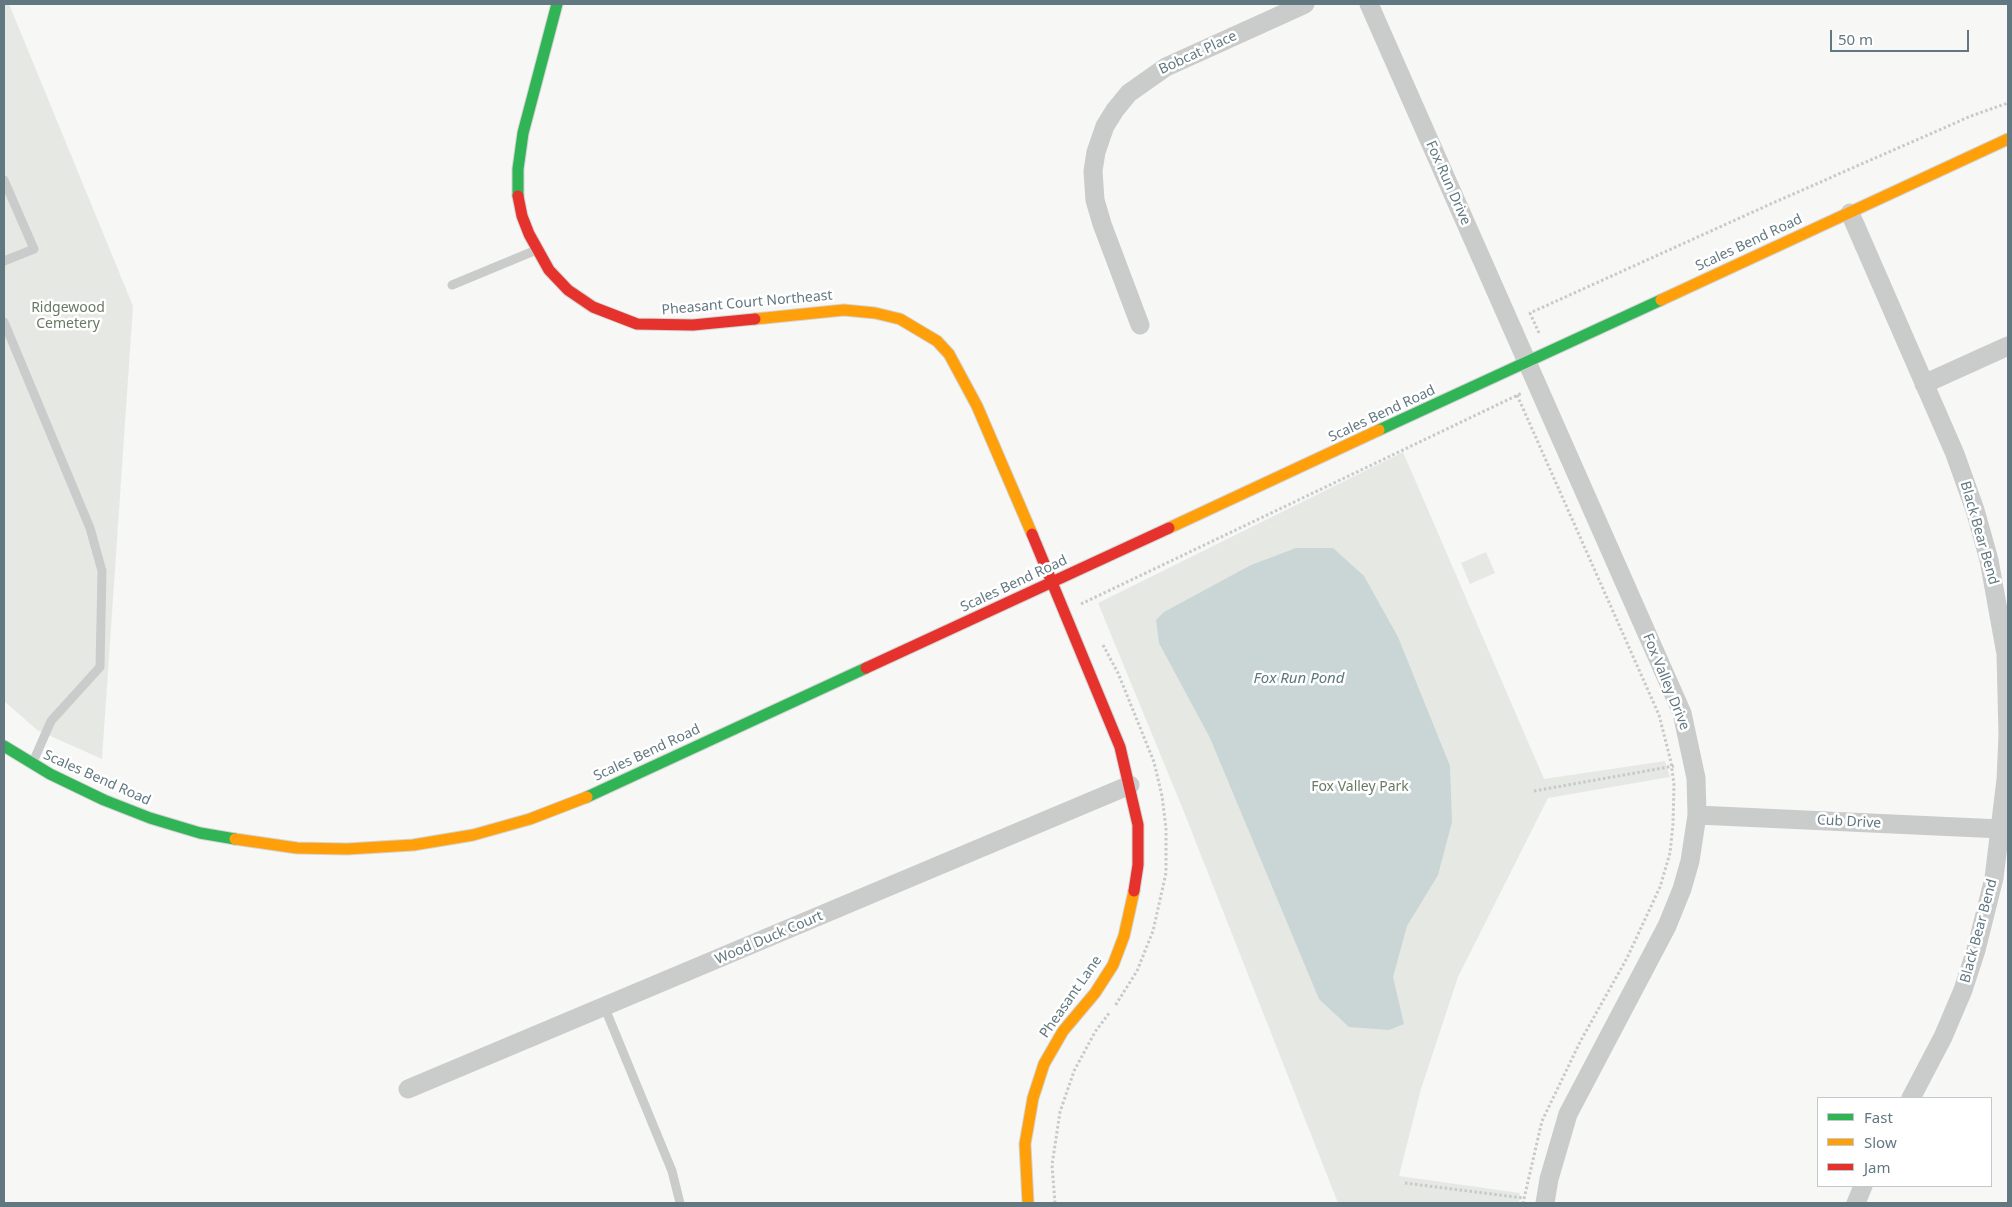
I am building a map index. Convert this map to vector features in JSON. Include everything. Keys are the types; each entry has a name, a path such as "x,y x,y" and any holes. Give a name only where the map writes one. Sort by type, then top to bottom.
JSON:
{"street":[{"name":"Pheasant Court Northeast","path":"557,4 523,133 518,169 518,195 522,216 537,250 549,270 568,290 593,307 637,324 693,325 844,310 875,313 900,319 920,329 937,341 949,354 962,376 1053,582"},
{"name":"Bobcat Place","path":"1140,325 1102,224 1095,200 1094,171 1096,152 1105,126 1115,110 1130,93 1166,67 1306,4"},
{"name":"Fox Run Drive","path":"1369,4 1526,363"},
{"name":"Scales Bend Road","path":"4,746 32,764 104,800 150,818 200,833 255,843 297,848 347,849 413,845 473,835 530,819 594,794 2008,139"},
{"name":"Black Bear Bend","path":"1850,212 1955,454 1975,510 1990,560 2007,654 2008,735 2001,829 1994,878 1985,919 1963,990 1943,1036 1912,1097"},
{"path":"1924,384 2008,346"},
{"name":"Fox Valley Drive","path":"1526,363 1682,713 1693,763 1697,815 1690,861 1682,889 1667,926 1568,1114 1555,1154 1546,1203"},
{"name":"Pheasant Lane","path":"1028,1203 1025,1144 1033,1098 1044,1064 1063,1031 1095,993 1113,965 1124,936 1138,865 1138,825 1120,747 1063,612 1053,582"},
{"name":"Wood Duck Court","path":"408,1089 1130,785"},
{"name":"Cub Drive","path":"1697,815 2001,829"},
{"path":"1856,1203 1863,1187"}],"lane":[{"path":"4,180 34,249 4,261"},
{"path":"452,284 537,250"},
{"path":"4,322 90,528 102,572 100,667 51,721 32,764"},
{"path":"604,1006 672,1171 680,1203"}],"path":[{"path":"1508,372 1659,715 1672,767 1673,824 1670,853 1660,888 1627,958 1580,1042 1542,1120 1523,1203"},
{"path":"1085,602 1088,610"},
{"path":"1100,641 1112,661 1145,737 1162,796"},
{"path":"1534,791 1693,763"},
{"path":"1405,1183 1523,1198"}],"green space":[{"name":"Ridgewood Cemetery","path":"4,4 9,4 133,306 102,759 37,730 4,701"},
{"name":"Fox Valley Park","path":"1403,452 1544,779 1665,761 1670,777 1548,798 1458,977 1421,1089 1399,1176 1520,1193 1519,1203 1338,1203 1182,807 1098,603"},
{"path":"1486,552 1495,573 1470,584 1461,563"}],"water":[{"name":"Fox Run Pond","path":"1296,548 1333,548 1364,576 1398,637 1450,766 1452,822 1438,875 1407,926 1393,977 1404,1024 1389,1030 1349,1027 1319,999 1210,738 1159,643 1156,620 1164,612 1251,565"}],"traffic: fast":[{"path":"518,196 518,169 523,133 557,4"},
{"path":"1379,430 1661,300"},
{"path":"587,797 866,668"},
{"path":"4,746 50,774 104,800 150,818 200,833 235,839"}],"traffic: slow":[{"path":"1661,300 2008,139"},
{"path":"755,319 844,310 875,313 900,319 937,341 949,354 977,406 1032,534"},
{"path":"1169,528 1379,430"},
{"path":"235,839 297,848 347,849 413,845 473,835 530,819 587,797"},
{"path":"1028,1203 1025,1144 1033,1098 1044,1064 1063,1031 1095,993 1113,965 1124,936 1134,891"}],"traffic: jam":[{"path":"518,196 522,216 529,234 549,270 568,290 593,307 637,324 693,325 755,319"},
{"path":"866,668 1169,528"},
{"path":"1032,534 1120,747 1138,825 1138,865 1134,891"}]}
